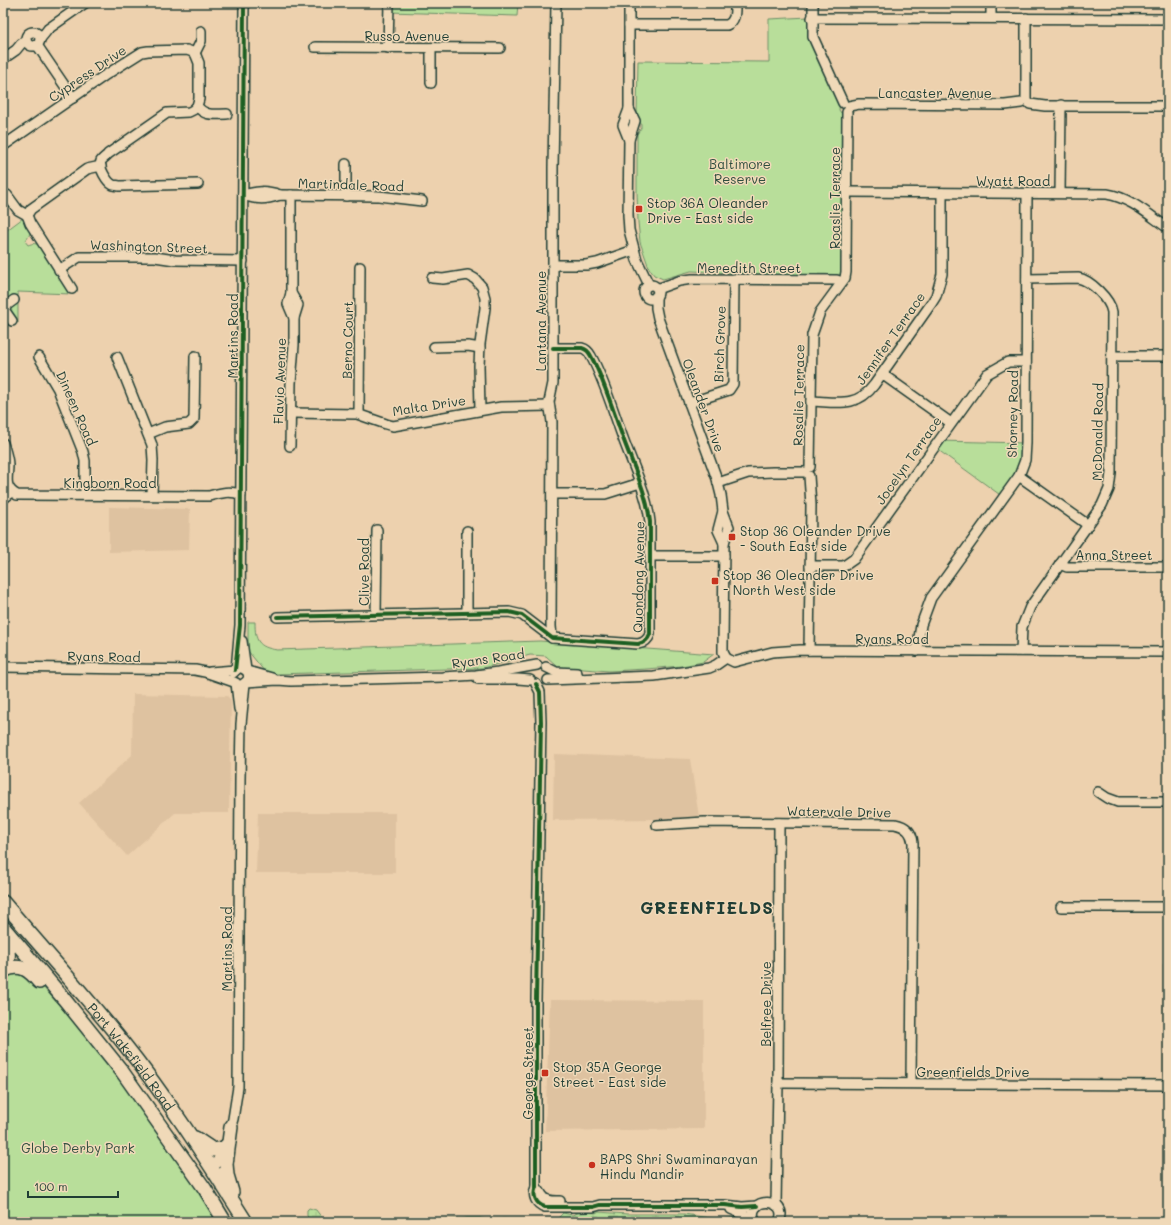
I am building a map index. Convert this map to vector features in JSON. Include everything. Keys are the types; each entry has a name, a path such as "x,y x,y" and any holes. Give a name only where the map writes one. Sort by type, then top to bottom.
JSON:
{"highway":[{"name":"Port Wakefield Road","path":"3,902 121,1039 188,1132 246,1222"},
{"name":"Port Wakefield Road","path":"3,927 121,1070 205,1189 225,1222"},
{"path":"3,937 9,953 8,962 4,971"},
{"path":"4,971 20,967 29,971 79,1028 141,1105 154,1117"},
{"path":"231,1127 226,1164 227,1175 235,1204"},
{"path":"188,1132 205,1146 213,1150 223,1148"},
{"path":"213,1170 211,1176 212,1188 233,1222"}],"street":[{"path":"3,59 16,50 24,48 85,3"},
{"name":"Martins Road","path":"235,670 240,625 244,3"},
{"path":"388,48 389,3"},
{"name":"Lantana Avenue","path":"552,638 552,422 549,402 553,383 553,167 556,3"},
{"name":"Oleander Drive","path":"629,3 629,109 624,125 629,140 629,230 637,260 653,292 658,318 718,483 723,511 729,527 724,544 723,646 726,658"},
{"path":"630,25 727,25 734,20 735,3"},
{"path":"813,3 813,37 846,107"},
{"path":"991,3 991,18"},
{"path":"812,18 1168,19"},
{"path":"1026,18 1026,102"},
{"path":"198,184 114,185 102,172 100,166 108,154 167,113 189,112 197,106 199,98 199,63 196,53 201,41 201,32"},
{"path":"33,40 73,98"},
{"name":"Russo Avenue","path":"315,47 500,48"},
{"path":"431,48 431,83"},
{"name":"Cypress Drive","path":"3,146 142,52 187,50 196,53"},
{"name":"Lancaster Avenue","path":"846,107 859,104 1004,105 1026,102 1061,105 1168,106"},
{"path":"1060,193 1061,105"},
{"path":"197,106 200,111 205,114 227,114"},
{"name":"Roaslie Terrace","path":"841,282 846,272 846,107"},
{"path":"346,164 346,196"},
{"path":"27,215 31,209 87,169 100,166"},
{"name":"Martindale Road","path":"243,194 256,191 269,191 280,195 379,196 422,201"},
{"name":"Wyatt Road","path":"847,192 1110,194 1134,204 1167,226"},
{"name":"Jennifer Terrace","path":"811,401 844,402 855,400 867,393 882,374 936,296 942,274 942,193"},
{"path":"3,194 7,195 18,210 27,215 30,223 72,289"},
{"name":"Shorney Road","path":"917,651 921,625 931,598 1019,476 1025,460 1027,194"},
{"name":"Flavio Avenue","path":"290,446 291,373 294,345 294,318 298,305 291,293 291,195"},
{"path":"553,265 586,265 597,263 634,250"},
{"name":"Washington Street","path":"59,270 79,256 155,256 175,260 243,261"},
{"name":"Berno Court","path":"359,414 360,267"},
{"path":"432,278 443,279 468,275 472,276 478,282 485,298 479,366 480,410"},
{"name":"McDonald Road","path":"1021,651 1022,627 1030,607 1088,525 1107,495 1110,483 1112,356 1111,308 1106,299 1086,280 1078,278 1027,279"},
{"name":"Meredith Street","path":"653,292 679,282 692,279 837,280 841,282"},
{"name":"Birch Grove","path":"689,403 730,390 733,384 734,279"},
{"name":"Rosalie Terrace","path":"809,650 811,505 808,472 812,335 820,312 841,282"},
{"path":"12,321 3,308 14,300"},
{"path":"434,347 468,346 480,348"},
{"name":"Quondong Avenue","path":"552,638 638,644 645,642 650,634 649,514 640,484 608,395 591,355 587,350 582,348 553,348"},
{"path":"148,434 165,427 189,424 194,420 195,356"},
{"path":"1112,356 1168,356"},
{"name":"Dineen Road","path":"39,357 58,389 83,452 85,462 85,495"},
{"path":"117,357 152,445 152,495"},
{"name":"Jocelyn Terrace","path":"810,566 844,566 854,559 986,374 1008,362 1026,362"},
{"path":"882,374 951,423"},
{"name":"Malta Drive","path":"291,413 352,413 393,426 500,407 549,406"},
{"path":"3,443 8,464 7,481 12,492 3,499"},
{"path":"718,483 748,473 808,472"},
{"path":"1019,476 1088,525"},
{"path":"552,494 606,494 640,484"},
{"name":"Kingborn Road","path":"12,492 17,495 209,496 220,493 235,492 241,495"},
{"name":"Clive Road","path":"376,614 377,530"},
{"path":"467,531 467,613"},
{"path":"650,556 724,556"},
{"name":"Anna Street","path":"1060,564 1067,567 1168,567"},
{"path":"277,616 510,612 527,618 552,638"},
{"name":"Martins Road","path":"240,625 246,670"},
{"name":"Ryans Road","path":"726,658 734,662 772,652 809,650 1168,652"},
{"path":"622,676 546,681 542,684 533,682 529,677 529,671 533,666 540,664 556,672 622,676 654,676 709,668 726,658"},
{"name":"Ryans Road","path":"3,667 195,670 240,682 443,677 498,672 536,665"},
{"path":"546,667 549,673 546,681"},
{"path":"240,668 246,670 249,676 240,682 232,675 235,670 240,668"},
{"name":"Ryans Road","path":"205,672 235,670"},
{"name":"Ryans Road","path":"246,670 278,680"},
{"name":"Ryans Road","path":"443,677 484,680 518,679 533,682"},
{"name":"George Street","path":"541,722 546,681"},
{"name":"Martins Road","path":"213,1170 231,1127 238,1087 238,888 241,724 240,682"},
{"name":"George Street","path":"533,682 540,692 541,722 536,1000 536,1187 534,1192 536,1200 539,1204 545,1206 593,1207 600,1205 725,1205 742,1207 769,1202 776,1205"},
{"path":"1098,792 1107,798 1118,802 1168,802"},
{"name":"Watervale Drive","path":"657,825 704,822 895,824 902,826 907,830 912,838 913,934 911,1084"},
{"name":"Belfree Drive","path":"779,823 776,1184 776,1205 781,1214 779,1222"},
{"path":"1061,907 1168,907"},
{"name":"Greenfields Drive","path":"778,1083 1168,1085"},
{"path":"755,1220 754,1214 761,1204 772,1194 776,1184"},
{"name":"George Street","path":"725,1205 755,1220"}],"shaded area":[{"path":"109,507 190,509 189,550 109,552"},
{"path":"133,694 227,696 231,700 229,813 175,813 127,856 79,803 132,755"},
{"path":"554,754 690,759 699,817 664,819 553,820"},
{"path":"258,813 395,813 395,873 256,873"},
{"path":"1162,964 1168,965 1168,1076 1162,1076"},
{"path":"550,1000 704,1001 704,1129 545,1131"}],"green space":[{"path":"389,3 518,3 517,16 389,12"},
{"name":"Baltimore Reserve","path":"809,17 840,103 839,110 844,117 842,276 774,275 691,271 663,279 654,275 649,268 640,242 638,222 637,134 641,128 641,124 637,114 638,61 769,62 769,19"},
{"path":"23,218 30,230 28,238 25,241 28,245 38,244 41,246 71,294 18,292 18,323 3,302 3,233"},
{"path":"938,441 1026,443 1025,460 1003,497 934,447"},
{"path":"248,622 255,622 257,638 262,645 277,650 540,641 714,654 703,662 682,666 609,671 558,667 546,656 530,655 483,668 276,674 265,672 248,651"},
{"name":"Globe Derby Park","path":"5,970 36,979 79,1028 141,1105 225,1222 3,1222 3,972"},
{"path":"309,1208 316,1210 325,1222 313,1222 307,1216 307,1210"},
{"path":"598,1212 628,1214 684,1214 722,1220 741,1216 748,1222 572,1222 567,1219 560,1220 559,1217 563,1213 572,1215 578,1213"},
{"path":"480,1218 494,1222 424,1222 462,1219"},
{"path":"503,1219 511,1220 511,1222 494,1222"}],"cycle path":[{"path":"235,670 240,625 244,3"},
{"path":"277,617 509,612 522,615 552,638 638,644 647,640 650,634 650,522 643,490 605,386 590,355 582,348 553,348"},
{"path":"536,684 540,692 541,722 536,1000 536,1187 534,1194 537,1202 545,1207 593,1207 600,1205 757,1206"}],"place":[{"name":"Stop 36A Oleander Drive - East side","path":"639,209"},
{"name":"Stop 36 Oleander Drive - South East side","path":"732,537"},
{"name":"Stop 36 Oleander Drive - North West side","path":"715,581"},
{"name":"Stop 35A George Street - East side","path":"545,1073"},
{"name":"BAPS Shri Swaminarayan Hindu Mandir","path":"592,1165"}],"district":[{"name":"GREENFIELDS","path":"707,907"}]}
